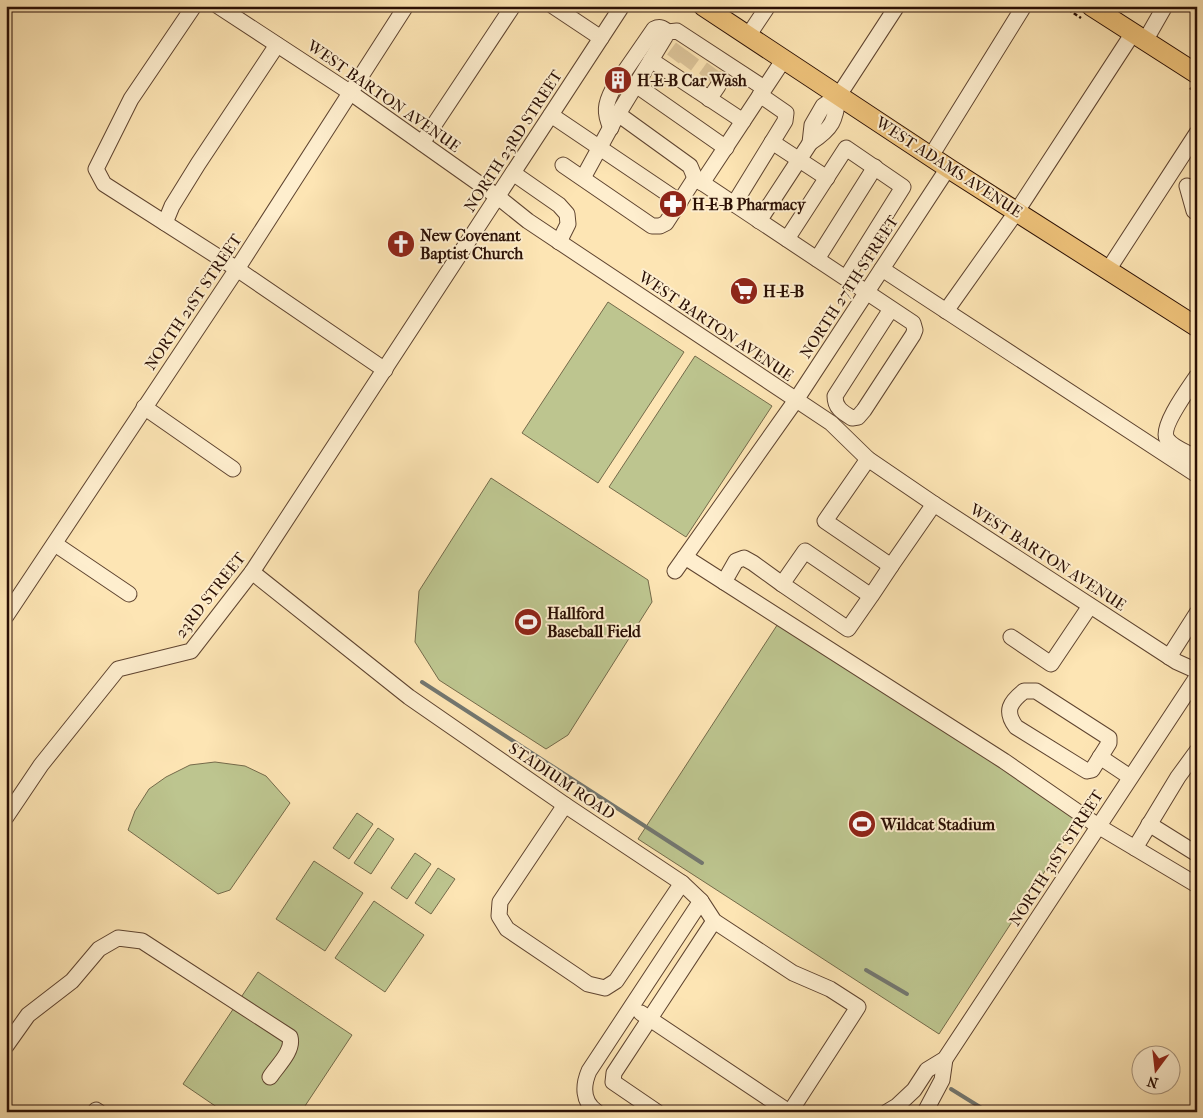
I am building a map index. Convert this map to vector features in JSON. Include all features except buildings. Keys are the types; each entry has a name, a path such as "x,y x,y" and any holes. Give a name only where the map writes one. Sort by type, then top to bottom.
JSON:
{"main road":[{"name":"WEST ADAMS AVENUE","path":"702,6 948,168 1197,327"},
{"path":"1091,6 1197,74"}],"street":[{"path":"194,6 131,99 96,170 104,184 237,269 385,370"},
{"name":"WEST BARTON AVENUE","path":"218,6 351,93 498,197 528,221 831,423 868,459 934,504 1169,657 1197,671"},
{"name":"NORTH 21ST STREET","path":"6,616 237,269 406,6"},
{"path":"422,143 513,6"},
{"path":"553,6 601,38"},
{"name":"NORTH 23RD STREET","path":"385,370 622,6"},
{"path":"748,36 768,6"},
{"path":"759,221 810,142 812,125 821,110 839,95 897,6"},
{"path":"931,156 1024,6"},
{"path":"946,311 1160,8"},
{"path":"625,71 654,29 658,27 668,32 677,31 683,57 715,78 743,122"},
{"path":"583,178 618,114 668,32"},
{"path":"165,223 172,206 198,164 278,45"},
{"path":"650,60 683,57 715,78 762,92 786,113 785,120 734,204"},
{"path":"563,165 652,226 660,226 666,223 680,202 726,148 784,59"},
{"path":"636,85 726,148"},
{"path":"611,128 605,112 607,101 613,89"},
{"path":"618,114 690,166 698,181 787,239 846,278 913,323 915,330 864,410 858,417 852,418 838,409 834,396 892,309"},
{"path":"551,115 680,202"},
{"path":"1108,270 1197,133"},
{"path":"772,142 827,178"},
{"path":"787,239 846,148 875,167 903,187 846,278"},
{"path":"817,259 875,167"},
{"name":"NORTH 27TH STREET","path":"675,571 796,400 948,168"},
{"path":"513,173 560,205 567,214 568,224 559,242"},
{"path":"1187,186 1194,211 1197,213"},
{"path":"882,269 1197,475"},
{"name":"23RD STREET","path":"6,817 41,766 118,669 191,651 252,572 385,370"},
{"path":"1197,376 1167,424 1165,434 1168,442 1197,456"},
{"path":"144,407 233,469"},
{"path":"868,459 825,521 891,566"},
{"path":"724,582 736,561 744,558 848,629 934,504"},
{"path":"55,544 129,594"},
{"path":"782,584 805,551 870,596"},
{"path":"685,557 1004,761 1098,826 1197,885"},
{"name":"STADIUM ROAD","path":"252,572 410,697 565,805 682,883 701,901 714,921 793,973 830,989 858,1007 790,1112"},
{"path":"1011,637 1052,664 1090,606"},
{"path":"1169,657 1197,613"},
{"name":"NORTH 31ST STREET","path":"887,1112 897,1106 914,1090 927,1070 945,1058 1197,677"},
{"path":"1024,691 1036,692 1106,735 1109,738 1109,743 1100,757 1092,770 1087,771 1016,728 1009,718 1009,709 1015,698 1024,691"},
{"path":"1135,848 1178,777 1197,751"},
{"path":"1100,757 1130,777"},
{"path":"565,805 500,902 499,916 507,929 588,984 605,988 616,981 682,883"},
{"path":"1149,824 1197,854"},
{"path":"597,1112 592,1109 585,1097 585,1080 589,1071 701,901"},
{"path":"657,1112 613,1082 614,1073 714,921"},
{"path":"6,1046 28,1016 72,981 99,949 118,938 142,941 290,1037 292,1043 290,1049 270,1077"},
{"path":"631,1007 790,1112"},
{"name":"NORTH 31ST STREET","path":"925,1112 942,1080 945,1058"}],"green space":[{"path":"608,302 684,352 598,483 522,433"},
{"path":"695,356 772,406 686,537 609,487"},
{"name":"Hallford Baseball Field","path":"491,478 648,580 652,602 568,735 546,749 439,680 415,642 419,591"},
{"name":"Wildcat Stadium","path":"785,613 1086,808 939,1034 638,839"},
{"path":"215,762 245,766 266,776 290,803 230,890 218,894 128,830 135,811 149,789 166,777 190,765"},
{"path":"357,813 373,824 349,859 333,848"},
{"path":"378,828 394,839 371,874 354,863"},
{"path":"415,853 431,864 407,899 391,888"},
{"path":"314,861 363,893 325,951 276,919"},
{"path":"438,868 455,879 431,914 415,903"},
{"path":"374,901 424,935 385,992 335,958"},
{"path":"258,972 352,1035 301,1112 224,1112 183,1084"}],"waterway":[{"path":"422,682 702,863"},
{"path":"866,970 907,994"},
{"path":"951,1089 988,1112"}],"tunnel":[{"path":"673,59 682,47"},
{"path":"685,66 693,55"},
{"path":"705,78 713,67"},
{"path":"613,89 625,71"},
{"path":"718,86 726,75"}],"place":[{"name":"H-E-B Car Wash","path":"618,80"},
{"name":"H-E-B Pharmacy","path":"673,204"},
{"name":"New Covenant Baptist Church","path":"401,244"},
{"name":"H-E-B","path":"744,291"},
{"name":"Hallford Baseball Field","path":"528,622"},
{"name":"Wildcat Stadium","path":"862,824"}]}
